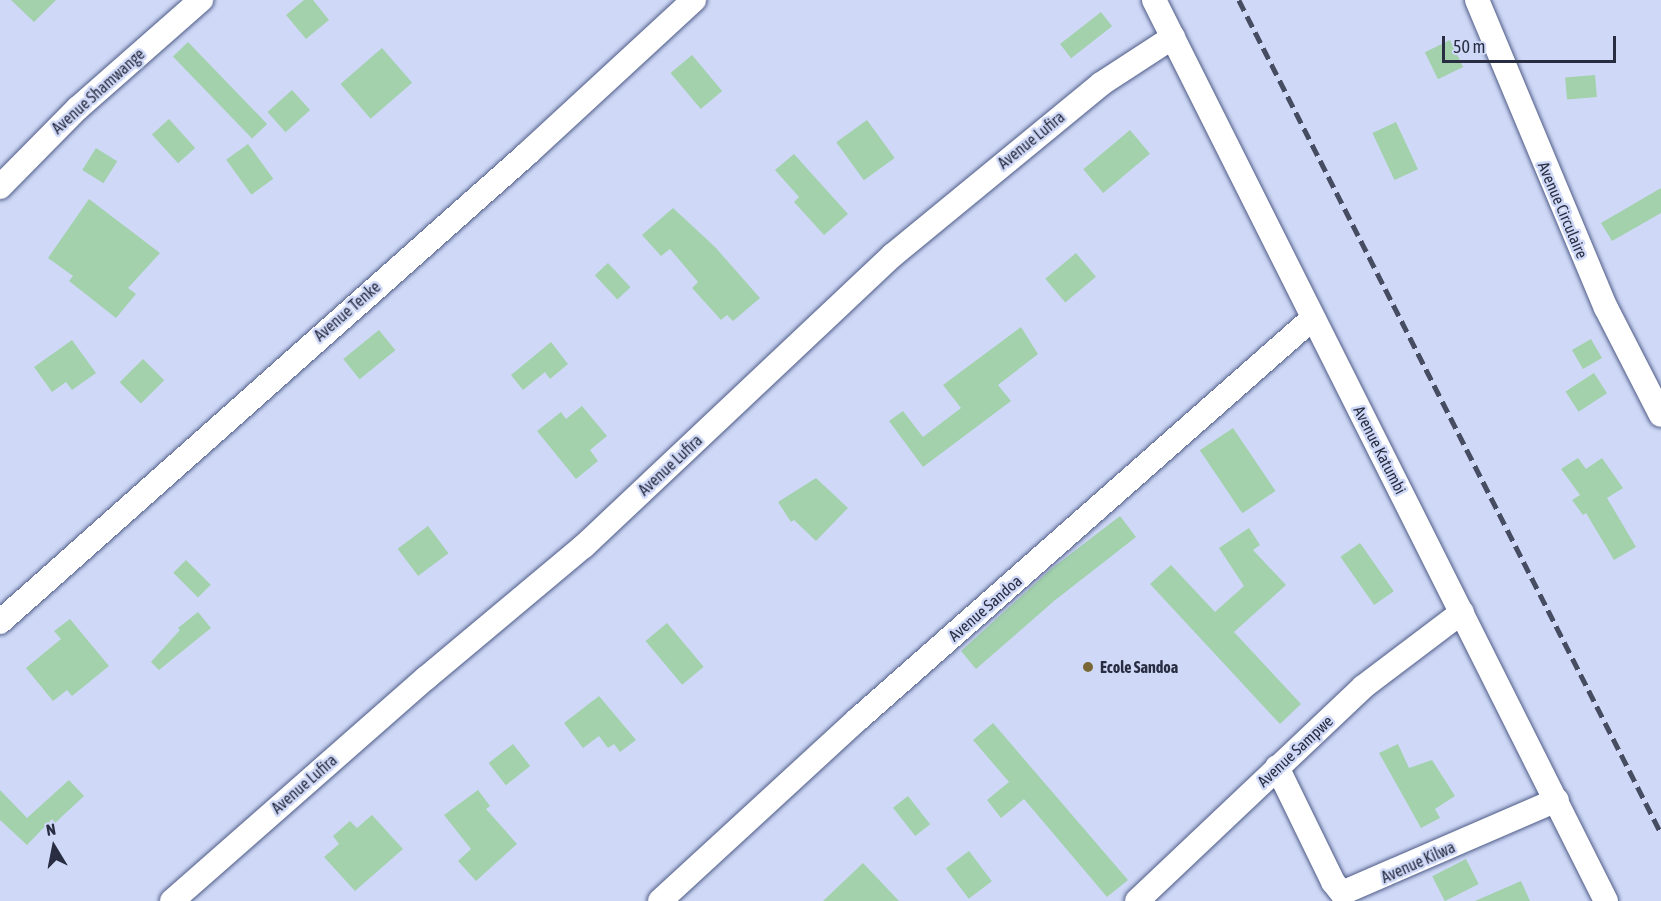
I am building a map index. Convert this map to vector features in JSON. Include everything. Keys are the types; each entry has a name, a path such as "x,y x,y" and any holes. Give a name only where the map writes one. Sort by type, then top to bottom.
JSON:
{"street":[{"name":"Avenue Shamwange","path":"0,187 78,108 201,0"},
{"name":"Avenue Tenke","path":"0,622 528,153 694,0"},
{"name":"Avenue Katumbi","path":"1154,0 1606,901"},
{"name":"Avenue Circulaire","path":"1477,0 1606,308 1661,415"},
{"name":"Avenue Lufira","path":"172,901 426,678 584,546 893,255 1093,91 1173,37"},
{"name":"Avenue Sandoa","path":"660,901 857,720 1312,318"},
{"name":"Avenue Sampwe","path":"1137,901 1363,687 1462,612"},
{"name":"Avenue Kilwa","path":"1277,767 1333,882 1342,892 1557,800"}],"building":[{"path":"11,0 56,0 34,22"},
{"path":"304,0 313,0 329,20 306,39 286,15"},
{"path":"1101,12 1112,26 1071,58 1060,44"},
{"path":"1450,40 1463,67 1438,79 1425,52"},
{"path":"188,42 267,124 252,139 173,57"},
{"path":"382,48 412,83 371,119 340,84"},
{"path":"692,55 722,91 701,109 671,73"},
{"path":"1595,75 1597,97 1567,100 1565,78"},
{"path":"292,90 310,110 286,132 267,112"},
{"path":"169,119 195,148 178,163 152,134"},
{"path":"867,120 895,158 864,180 836,142"},
{"path":"1396,122 1418,169 1394,180 1372,133"},
{"path":"1130,130 1150,154 1103,193 1083,169"},
{"path":"248,144 273,179 251,195 226,160"},
{"path":"96,148 117,161 103,183 82,170"},
{"path":"794,154 848,214 824,235 794,202 799,197 775,170"},
{"path":"1661,188 1661,213 1612,241 1601,223"},
{"path":"89,199 160,253 128,288 136,294 116,318 69,281 73,276 48,258"},
{"path":"673,208 715,247 760,298 733,321 727,315 721,320 692,288 698,282 670,249 661,256 642,235"},
{"path":"1076,253 1096,277 1065,302 1045,279"},
{"path":"608,263 631,287 617,299 595,275"},
{"path":"1021,327 1038,354 998,385 1011,401 923,467 889,421 903,411 923,437 961,408 943,385"},
{"path":"379,330 395,350 360,379 343,359"},
{"path":"1591,339 1602,358 1583,369 1572,350"},
{"path":"72,340 96,373 72,390 66,382 52,392 34,367"},
{"path":"551,342 568,364 550,379 545,372 523,390 511,375"},
{"path":"143,359 164,380 141,404 120,382"},
{"path":"1594,373 1607,393 1579,412 1565,392"},
{"path":"582,406 607,436 590,450 598,461 576,479 537,431 561,412 566,419"},
{"path":"1233,428 1275,491 1242,513 1200,450"},
{"path":"1578,458 1586,469 1602,458 1623,488 1607,498 1636,547 1614,560 1586,513 1583,515 1572,500 1580,495 1561,469"},
{"path":"816,478 848,508 816,541 794,520 791,522 778,502"},
{"path":"1120,516 1136,537 1054,601 976,669 961,651 1051,569"},
{"path":"428,526 448,553 418,576 398,549"},
{"path":"1249,528 1260,545 1253,550 1286,585 1234,632 1301,704 1280,724 1150,584 1171,565 1215,612 1244,586 1219,548"},
{"path":"1360,543 1394,591 1374,605 1340,557"},
{"path":"186,560 211,585 198,597 173,573"},
{"path":"198,612 211,628 159,670 151,662 180,630 178,628"},
{"path":"70,619 109,666 72,696 67,690 53,701 26,668 61,639 54,631"},
{"path":"667,623 704,667 682,685 646,641"},
{"path":"599,696 636,740 620,752 614,744 608,748 599,736 583,748 564,723"},
{"path":"993,723 1128,880 1107,897 1024,799 1001,818 987,800 1009,782 973,740"},
{"path":"513,744 530,766 506,785 489,763"},
{"path":"1398,744 1409,768 1432,760 1455,796 1435,809 1440,818 1421,828 1379,753"},
{"path":"69,780 84,796 55,823 52,819 27,845 0,820 0,790 27,818"},
{"path":"478,790 490,806 486,809 517,844 476,881 458,861 471,849 444,815"},
{"path":"908,796 930,824 915,836 893,808"},
{"path":"372,815 403,849 355,891 324,857 339,844 333,836 350,821 357,828"},
{"path":"969,851 992,881 969,899 946,868"},
{"path":"1466,859 1479,884 1445,901 1432,876"},
{"path":"863,863 899,901 823,901"},
{"path":"1521,881 1530,901 1475,901"}],"railway":[{"path":"1239,0 1661,833"}],"place":[{"name":"Ecole Sandoa","path":"1088,667"}]}
